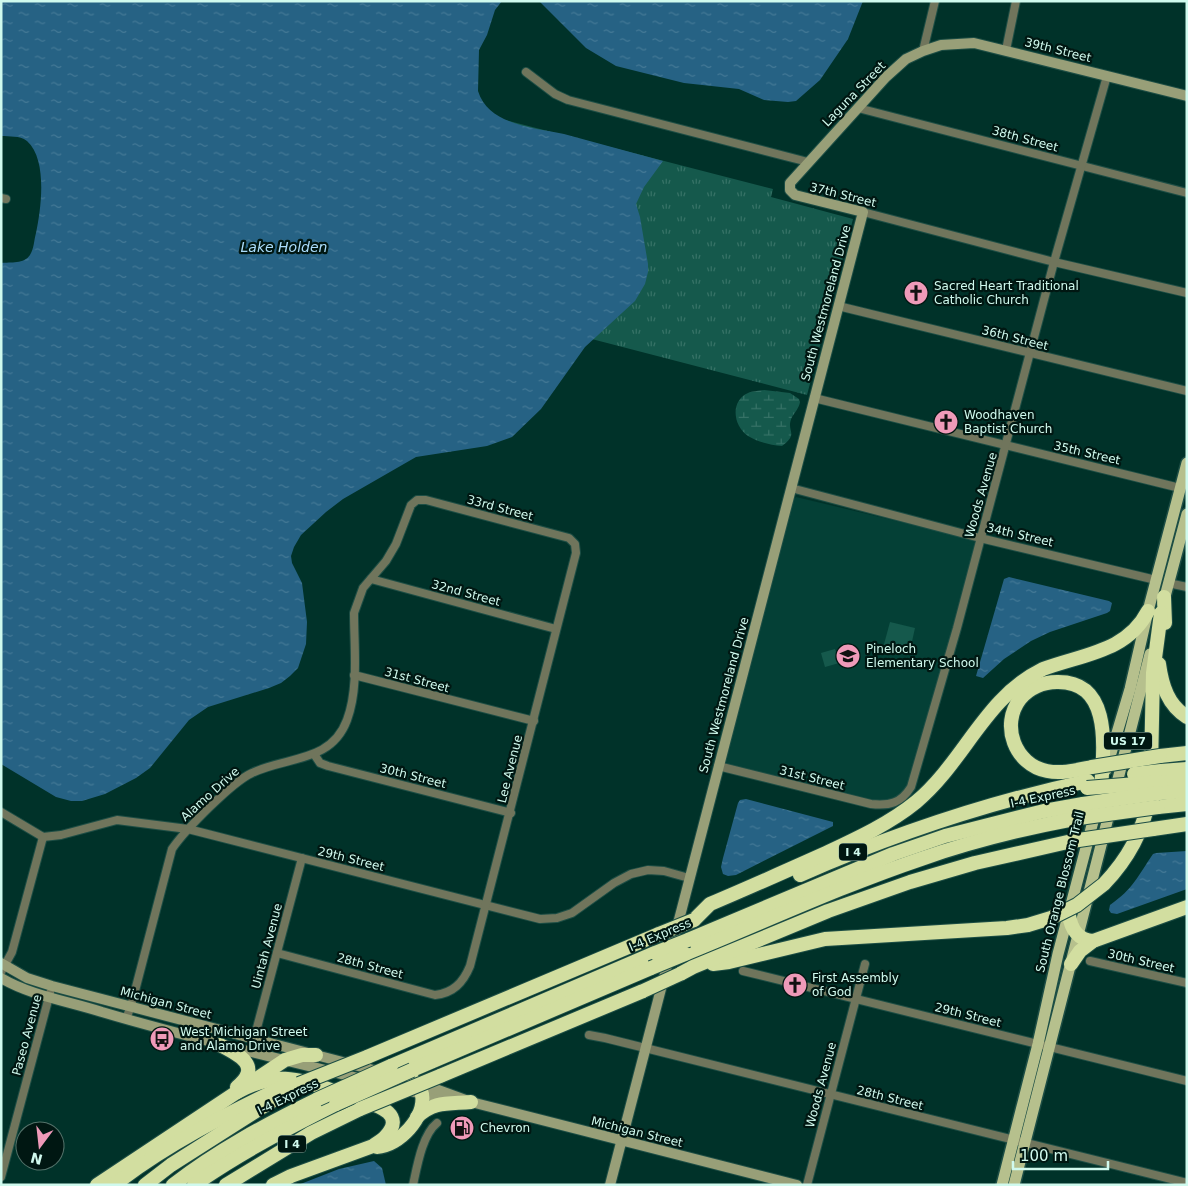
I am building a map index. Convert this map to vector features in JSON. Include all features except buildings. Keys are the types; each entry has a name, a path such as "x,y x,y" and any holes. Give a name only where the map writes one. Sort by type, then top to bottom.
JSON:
{"highway":[{"path":"1164,597 1165,621 1159,652 1161,678 1170,700 1187,717"},
{"path":"693,967 729,962 825,939 1028,925 1051,918 1077,905 1104,884 1124,861 1132,848 1148,802 1151,783 1155,612"},
{"path":"694,920 710,904 852,841 903,812 918,801 938,780 991,709 1022,680 1043,669 1118,643 1155,612"},
{"path":"1101,789 1103,730 1099,711 1092,699 1078,687 1058,682 1038,686 1024,695 1014,710 1011,726 1014,744 1023,758 1035,767 1047,772 1063,772 1092,767 1160,756 1187,752"},
{"name":"I 4","path":"145,1185 172,1165 299,1084 884,840 940,820 1018,798 1088,784 1160,788 1187,769"},
{"path":"1160,788 1187,782"},
{"name":"I-4 Express","path":"173,1185 201,1164 260,1128 318,1099 655,953 893,854 945,836 1044,811 1160,788 1187,791"},
{"name":"I-4 Express","path":"1160,788 1187,804"},
{"name":"I-4 Express","path":"194,1185 224,1164 273,1135 336,1104 413,1076 651,968 784,912 920,859 1010,833 1079,818 1160,788"},
{"name":"I 4","path":"226,1185 311,1133 360,1110 828,911 967,865 1072,840 1187,825"},
{"path":"1069,915 1072,927 1078,936 1086,941 1092,941 1187,907"},
{"path":"1069,971 1078,953 1092,941"},
{"path":"196,1118 237,1087 246,1077 247,1066 243,1057 220,1045"},
{"path":"96,1185 285,1060 302,1055 316,1055"},
{"path":"413,1076 422,1094 417,1117"},
{"path":"237,1092 258,1082 276,1078 287,1078 321,1087 380,1107 390,1113 392,1120 391,1130 385,1138 373,1146 291,1176 273,1185"},
{"path":"114,1185 164,1151 214,1122 287,1084 299,1084"},
{"path":"373,1146 380,1147 399,1139 409,1130 417,1117 426,1108 439,1104 471,1102"}],"main road":[{"name":"South Orange Blossom Trail","path":"1002,1185 1019,1141 1044,1046 1069,971 1078,936 1155,612 1156,580 1187,463"},
{"path":"1168,583 1169,561 1183,505 1180,488"},
{"name":"South Orange Blossom Trail","path":"1044,1046 1058,954 1101,789 1155,612 1164,597 1187,514"},
{"path":"1058,954 1069,971"},
{"name":"South Orange Blossom Trail","path":"1014,1185 1019,1141"}],"street":[{"path":"923,51 935,1"},
{"path":"1006,50 1016,1"},
{"name":"39th Street","path":"923,51 941,45 974,43 1187,96"},
{"name":"Laguna Street","path":"808,162 886,77 906,59 923,51"},
{"name":"37th Street","path":"526,72 555,94 568,100 808,162 790,182 792,193 801,197 1054,262 1187,293"},
{"name":"Woods Avenue","path":"900,801 907,794 914,779 1006,446 1054,262 1107,76"},
{"name":"38th Street","path":"858,108 1187,193"},
{"name":"South Westmoreland Drive","path":"610,1185 863,212"},
{"name":"36th Street","path":"838,306 1187,391"},
{"name":"35th Street","path":"814,398 1006,446 1082,462 1180,488"},
{"name":"34th Street","path":"791,488 980,538 1156,580"},
{"name":"33rd Street","path":"411,505 417,500 426,500 569,538 575,544 576,553"},
{"name":"Alamo Drive","path":"126,1019 172,849 180,836 232,786 251,773 274,764 323,751 342,732 352,706 354,613 363,588 386,561 396,544 411,505"},
{"name":"Lee Avenue","path":"457,987 466,977 470,966 576,553"},
{"name":"32nd Street","path":"371,579 556,629"},
{"path":"1168,583 1187,587"},
{"name":"31st Street","path":"354,675 534,721"},
{"name":"30th Street","path":"314,754 320,763 328,766 511,812"},
{"name":"31st Street","path":"718,766 871,804 887,805 900,801"},
{"path":"1,812 43,837 12,952 3,967"},
{"name":"29th Street","path":"43,837 61,835 117,820 188,829 540,919 557,918 572,913 614,883 631,874 648,870 689,878"},
{"name":"Uintah Avenue","path":"254,1039 302,858"},
{"name":"28th Street","path":"277,953 435,995 445,994 457,987"},
{"name":"30th Street","path":"1090,961 1187,983"},
{"name":"Woods Avenue","path":"806,1185 865,964"},
{"name":"Michigan Street","path":"3,967 27,978 52,986 316,1055 413,1076 471,1102"},
{"name":"29th Street","path":"743,971 856,995 1044,1046 1187,1081"},
{"name":"Michigan Street","path":"1,978 16,986 49,998 220,1045 422,1094 471,1102 797,1185"},
{"name":"Paseo Avenue","path":"1,1177 52,986"},
{"name":"28th Street","path":"589,1035 1187,1183"},
{"path":"413,1185 426,1137 437,1123"}],"shaded area":[{"name":"Pineloch Elementary School","path":"796,497 972,539 975,544 912,778 906,789 893,801 876,803 727,766 724,763 790,502"}],"green space":[{"path":"493,117 773,189 771,197 853,219 807,395 446,301"},
{"path":"764,390 790,393 799,399 800,402 790,422 790,438 782,446 764,443 748,436 743,432 737,420 736,407 742,397 750,392"},
{"path":"890,622 915,628 909,655 883,648"},
{"path":"835,649 839,663 825,667 821,653"}],"water":[{"name":"Lake Holden","path":"1,1 502,1 495,10 487,35 479,50 478,91 483,102 492,111 502,118 527,127 564,134 663,161 644,187 636,204 648,264 645,284 635,301 585,347 541,409 512,437 487,446 416,457 343,499 326,512 301,535 291,556 292,563 302,583 307,622 306,644 298,668 281,683 208,707 189,720 150,768 136,778 105,794 82,801 71,801 56,797 1,764 1,263 24,260 31,253 40,211 41,185 38,160 34,149 24,139 1,136"},
{"path":"539,1 863,1 848,39 820,80 796,101 788,102 764,100 739,89 684,83 616,66 586,48"},
{"path":"1009,577 1109,601 1112,603 1110,611 1050,632 1031,641 1004,659 983,678 976,676 1004,579"},
{"path":"746,799 833,822 833,826 736,875 728,876 723,874 721,867 723,858 738,803 740,800"},
{"path":"1187,851 1187,889 1117,914 1111,913 1109,910 1110,905 1130,888 1153,854"},
{"path":"374,1161 382,1168 386,1185 298,1185 339,1169"}],"place":[{"name":"Sacred Heart Traditional Catholic Church","path":"916,293"},
{"name":"Woodhaven Baptist Church","path":"946,422"},
{"name":"Pineloch Elementary School","path":"848,656"},
{"name":"First Assembly of God","path":"795,985"},
{"name":"West Michigan Street and Alamo Drive","path":"162,1039"},
{"name":"Chevron","path":"462,1128"}]}
